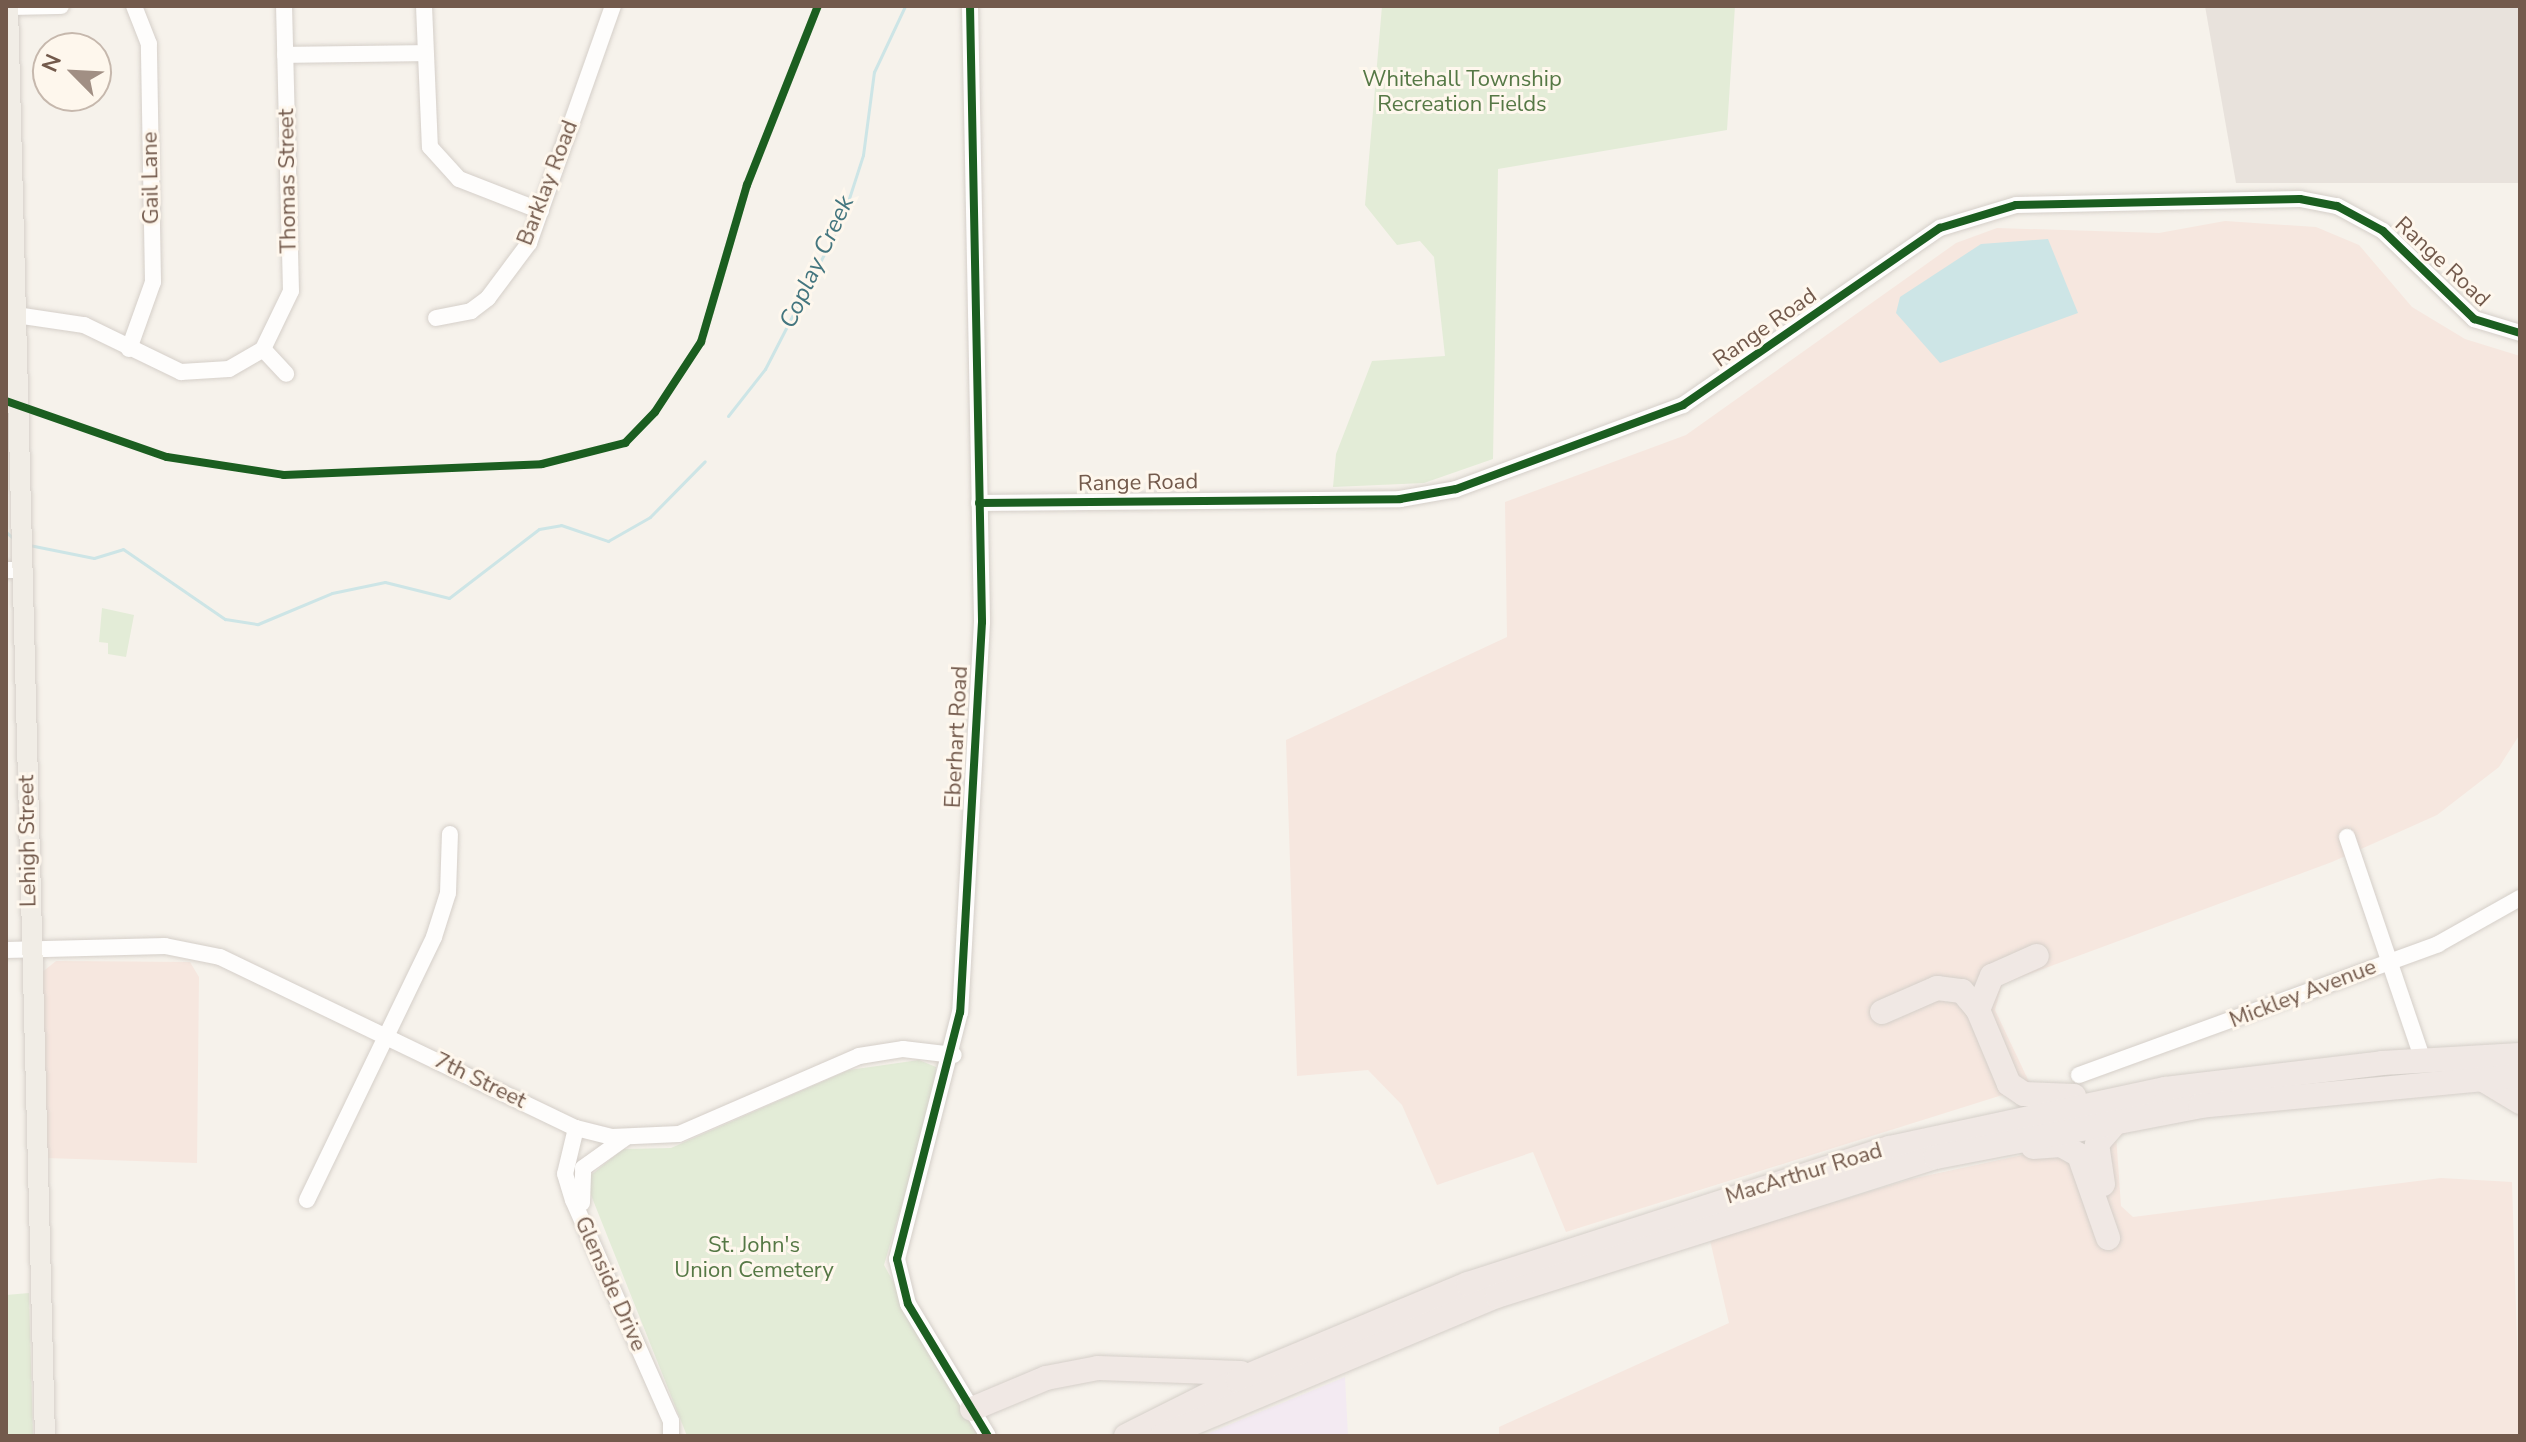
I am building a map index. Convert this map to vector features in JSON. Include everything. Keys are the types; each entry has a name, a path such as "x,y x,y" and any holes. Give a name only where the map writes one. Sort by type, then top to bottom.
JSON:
{"highway":[{"path":"1978,1010 1992,976 2037,956"},
{"path":"1882,1012 1944,987 1962,991 1978,1010 2003,1076 2017,1091 2100,1100"},
{"name":"MacArthur Road","path":"1126,1436 1274,1364 1468,1284 1692,1207 1890,1148 2100,1100 2423,1060 2520,1055"},
{"name":"MacArthur Road","path":"1162,1436 1497,1296 1801,1195 1978,1148 2120,1119 2475,1078 2520,1076"},
{"path":"2475,1078 2503,1087 2520,1102"},
{"path":"1978,1148 2074,1150 2108,1238 2097,1144 2120,1119"},
{"path":"972,1409 1072,1372 1125,1367 1226,1376 1274,1364"}],"main road":[{"name":"Lehigh Street","path":"8,7 16,315 11,365 45,1436"}],"street":[{"path":"8,7 61,6"},
{"name":"Gail Lane","path":"129,349 153,282 149,44 134,6"},
{"name":"Thomas Street","path":"263,349 291,291 284,6"},
{"path":"424,6 430,147 459,179 541,211"},
{"name":"Barklay Road","path":"436,318 471,311 488,298 529,243 613,6"},
{"name":"Eberhart Road","path":"970,6 982,622 954,1055 897,1259 908,1304 988,1436"},
{"path":"285,55 425,53"},
{"name":"Range Road","path":"979,503 1400,499 1456,489 1683,405 1940,228 2016,205 2300,199 2337,206 2383,231 2474,319 2520,333"},
{"path":"16,315 64,318 181,372 207,375 263,349 286,374"},
{"path":"307,1200 441,918 450,834"},
{"path":"2347,837 2423,1060"},
{"name":"Mickley Avenue","path":"2079,1075 2390,961 2520,898"},
{"name":"7th Street","path":"6,950 202,951 576,1128 625,1138 679,1134 859,1056 903,1049 954,1055"},
{"name":"Glenside Drive","path":"576,1128 565,1174 582,1220 671,1421 671,1436"},
{"path":"582,1220 583,1168 625,1138"}],"shaded area":[{"path":"2205,6 2520,6 2520,183 2236,183"},
{"path":"2225,221 2316,227 2359,245 2412,307 2465,339 2520,356 2520,734 2499,767 2437,815 2332,862 2002,984 1995,1010 2031,1086 1566,1232 1533,1152 1437,1185 1402,1105 1368,1070 1297,1076 1286,740 1507,637 1505,502 1686,435 1956,243 1997,228 2159,233"},
{"path":"56,961 190,962 199,977 197,1163 46,1158 40,974"},
{"path":"2116,1135 2121,1206 2133,1217 2441,1178 2512,1182 2520,1436 1499,1436 1499,1427 1729,1323 1710,1240 1911,1179"},
{"path":"1345,1377 1348,1436 1202,1436"}],"green space":[{"name":"Whitehall Township Recreation Fields","path":"1382,6 1735,6 1727,130 1498,169 1493,459 1424,483 1333,487 1336,454 1372,361 1445,356 1434,257 1420,241 1397,245 1365,205"},
{"path":"102,608 134,615 126,657 108,654 108,643 99,642"},
{"name":"St. John's Union Cemetery","path":"919,1060 936,1067 937,1085 884,1265 979,1436 687,1436 585,1180 623,1149 671,1148 849,1070"},
{"path":"29,1293 33,1436 6,1436 6,1295"}],"water":[{"path":"2048,239 2078,313 1940,363 1896,313 1900,297 1981,244"}],"waterway":[{"name":"Coplay Creek","path":"728,416 765,369 843,217 863,155 874,72 905,6"},
{"name":"Coplay Creek","path":"29,545 94,558 123,549 225,619 258,624 332,593 385,582 449,598 539,529 561,525 608,541 650,517 705,461"},
{"name":"Coplay Creek","path":"6,532 14,539"}],"cycle path":[{"path":"6,401 167,457 284,475 542,464 625,443 655,412 701,342 747,185 818,6"},
{"path":"970,6 982,622 960,1012 897,1259 908,1304 988,1436"},
{"path":"979,503 1400,499 1456,489 1683,405 1940,228 2016,205 2300,199 2337,206 2383,231 2474,319 2520,333"}]}
